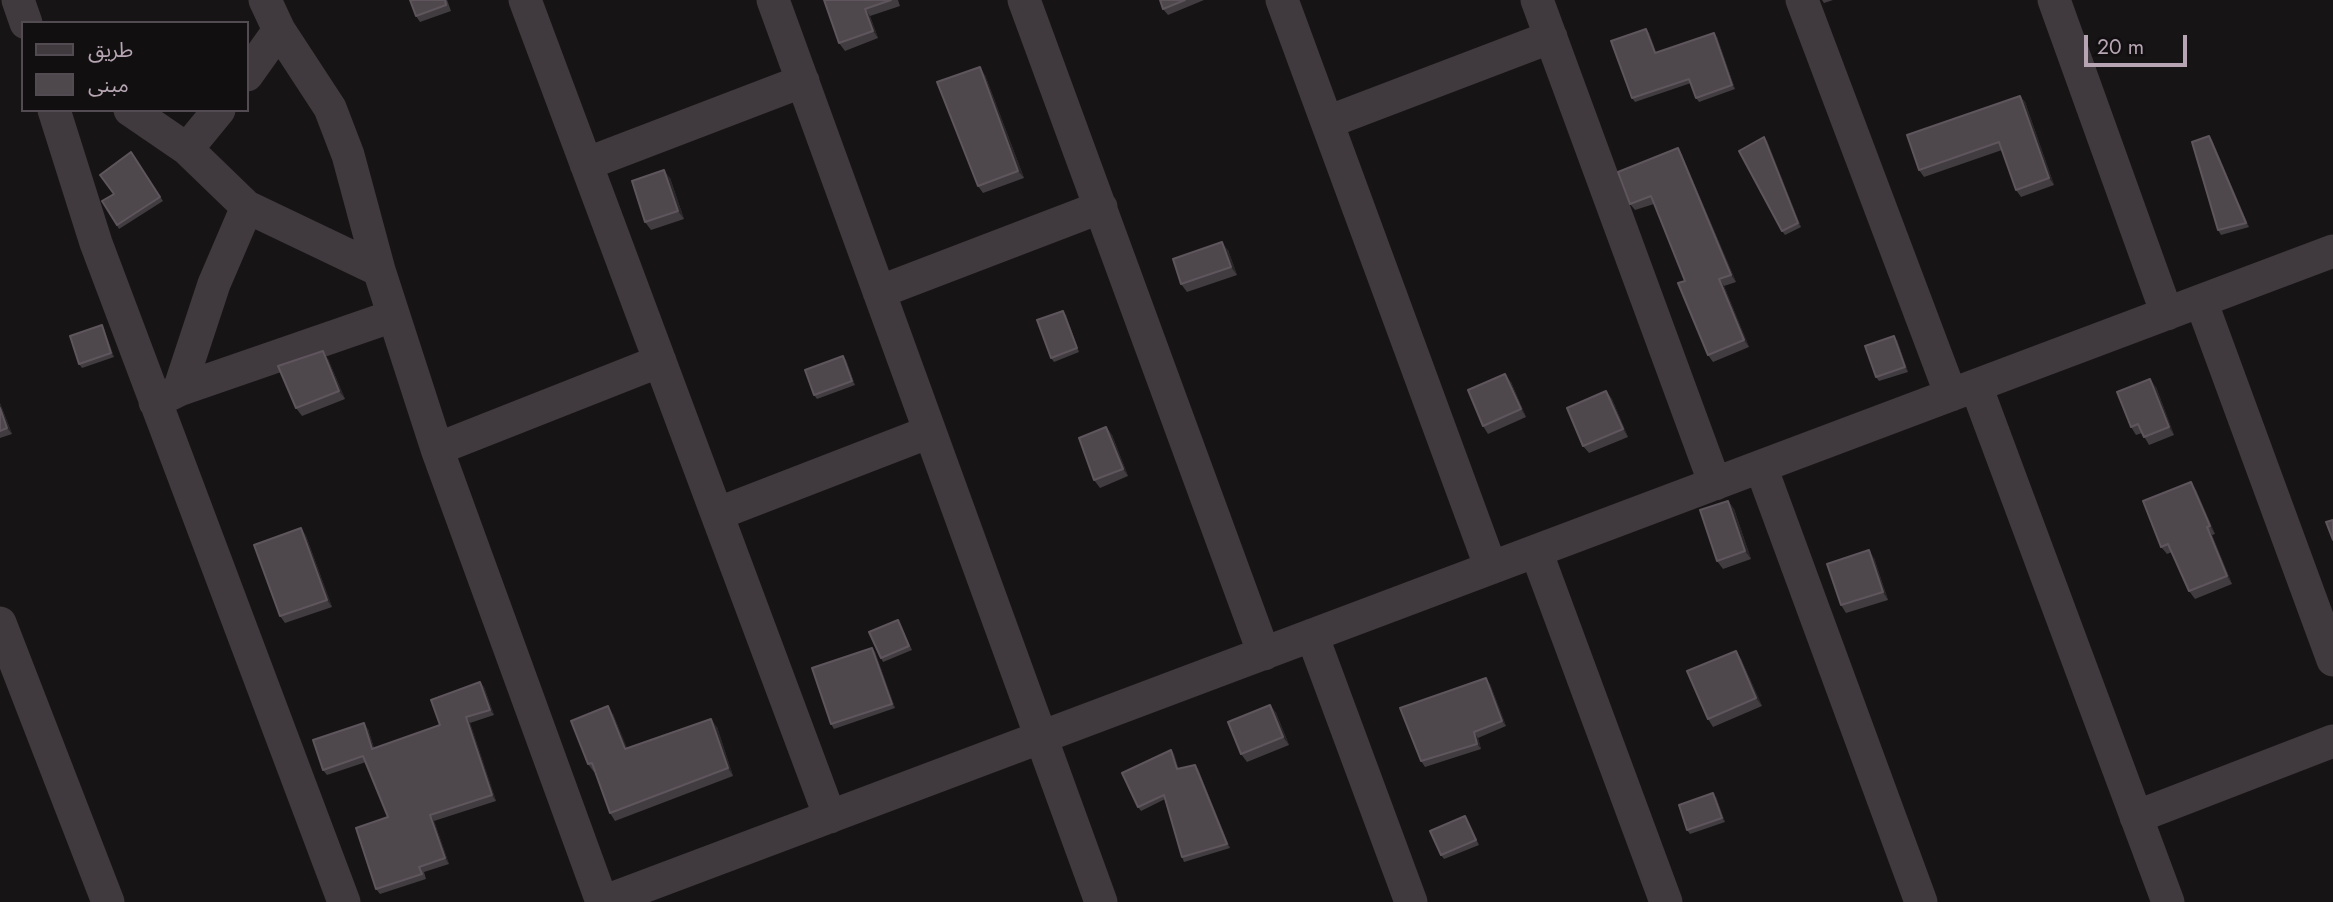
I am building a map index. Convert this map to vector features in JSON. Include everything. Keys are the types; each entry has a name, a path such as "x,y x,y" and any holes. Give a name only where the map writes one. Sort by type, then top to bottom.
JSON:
{"street":[{"path":"0,5 16,0 25,21"},
{"path":"265,0 279,30 330,108 348,155 379,270 437,449 602,902 2333,251"},
{"path":"524,0 830,817"},
{"path":"774,0 1101,902"},
{"path":"1024,0 1264,654"},
{"path":"1282,0 1491,568"},
{"path":"1537,0 1715,484"},
{"path":"1802,0 1964,390 2168,902"},
{"path":"2054,0 2167,313"},
{"path":"248,74 279,30"},
{"path":"1328,122 1551,37"},
{"path":"586,164 803,81"},
{"path":"55,112 96,243 167,396 344,902"},
{"path":"133,112 187,149 247,207 379,270"},
{"path":"187,149 217,112"},
{"path":"167,396 247,207"},
{"path":"879,292 1101,207"},
{"path":"2200,301 2333,660"},
{"path":"167,396 393,316"},
{"path":"437,449 660,361"},
{"path":"717,514 929,432"},
{"path":"1760,467 1910,899"},
{"path":"1536,551 1666,902"},
{"path":"0,623 108,902"},
{"path":"1312,635 1410,902"},
{"path":"2136,817 2333,741"}],"building":[{"path":"410,0 445,0 446,5 416,16"},
{"path":"824,0 891,0 865,9 873,31 839,43"},
{"path":"1160,0 1185,0 1163,9"},
{"path":"1646,29 1655,53 1714,33 1732,85 1696,98 1689,79 1632,98 1611,41"},
{"path":"980,67 1018,171 978,186 937,82"},
{"path":"2020,96 2049,178 2016,190 1999,142 1919,170 1907,135"},
{"path":"2209,136 2246,223 2218,230 2192,142"},
{"path":"1764,137 1798,223 1782,231 1739,151"},
{"path":"1678,148 1731,275 1719,279 1744,340 1708,355 1678,283 1685,281 1651,196 1630,204 1618,172"},
{"path":"131,152 160,197 117,225 102,201 114,194 100,175"},
{"path":"664,170 678,211 645,222 632,181"},
{"path":"1222,242 1231,267 1181,284 1173,259"},
{"path":"1063,311 1077,348 1051,358 1037,320"},
{"path":"102,325 111,353 79,364 70,336"},
{"path":"1894,336 1905,367 1876,377 1865,346"},
{"path":"323,351 339,391 296,408 278,366"},
{"path":"843,356 852,381 814,395 805,370"},
{"path":"1505,374 1521,409 1483,426 1468,390"},
{"path":"2150,379 2169,427 2144,437 2138,424 2131,427 2117,392"},
{"path":"1606,391 1623,429 1583,446 1567,408"},
{"path":"0,408 7,428 0,431"},
{"path":"1106,427 1123,469 1094,480 1079,438"},
{"path":"2191,482 2227,576 2189,591 2168,544 2161,547 2143,501"},
{"path":"1728,501 1745,551 1717,561 1700,510"},
{"path":"2333,520 2333,540 2326,522"},
{"path":"301,528 327,600 280,616 254,545"},
{"path":"1869,550 1883,592 1841,605 1827,564"},
{"path":"898,620 909,646 881,658 869,632"},
{"path":"872,648 892,704 831,724 812,668"},
{"path":"1736,651 1756,698 1708,719 1687,671"},
{"path":"1486,678 1502,721 1474,732 1477,744 1421,761 1400,708"},
{"path":"480,682 490,710 466,717 492,795 430,815 445,858 419,867 422,874 376,889 356,828 388,817 363,756 323,770 313,740 364,723 372,749 440,725 431,700"},
{"path":"1270,705 1283,737 1241,754 1228,722"},
{"path":"608,706 625,749 711,719 728,768 610,813 592,763 588,764 571,721"},
{"path":"1171,750 1177,769 1195,765 1227,844 1182,857 1164,795 1138,807 1122,773"},
{"path":"1713,793 1722,818 1687,830 1679,805"},
{"path":"1465,816 1476,840 1441,855 1430,831"}]}
